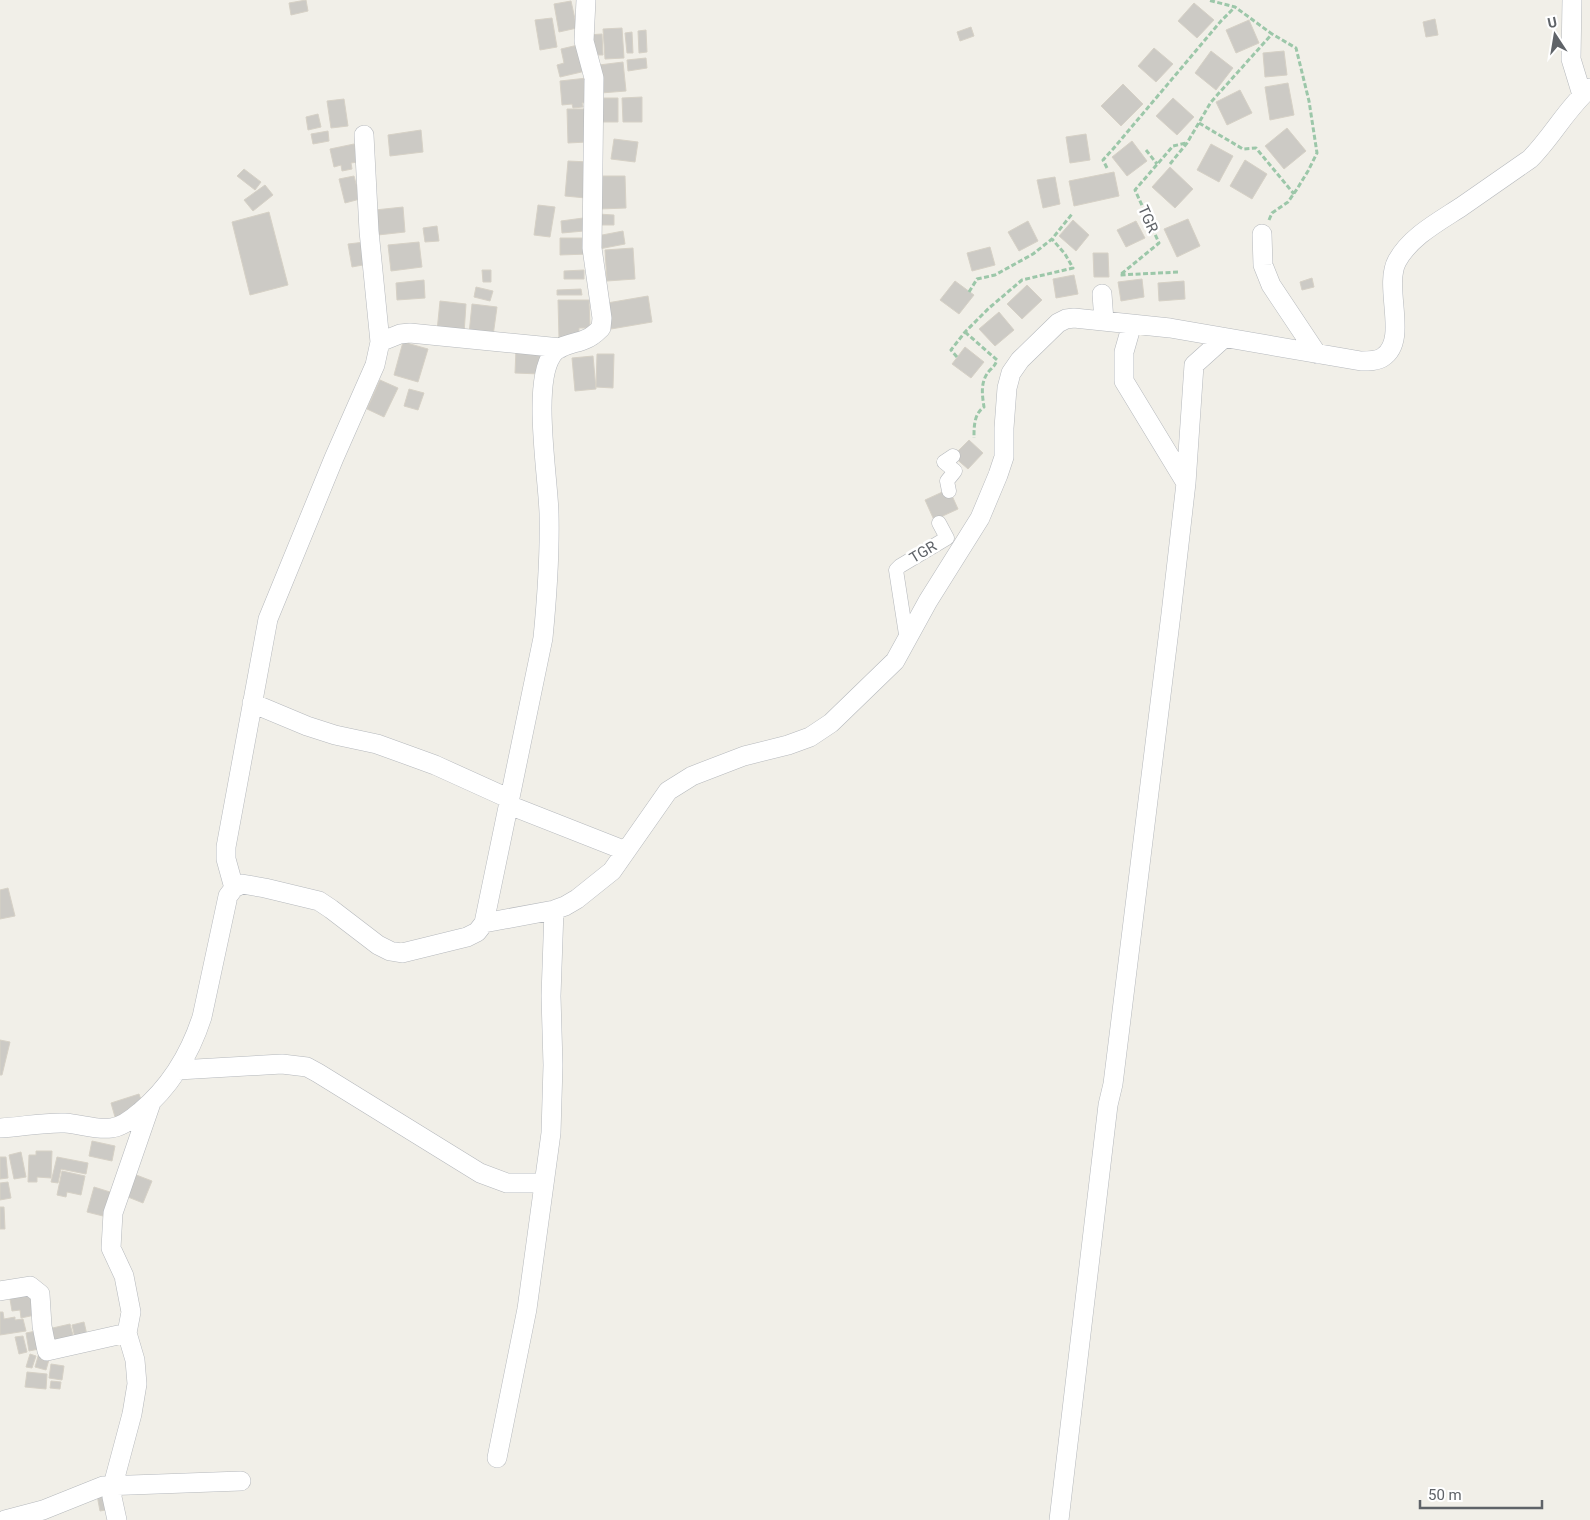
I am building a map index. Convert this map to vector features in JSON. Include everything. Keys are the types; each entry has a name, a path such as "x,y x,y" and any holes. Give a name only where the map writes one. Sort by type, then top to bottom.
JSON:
{"street":[{"path":"0,1128 62,1123 108,1129 120,1126 152,1102 178,1070 196,1036 202,1017 228,896 234,888 242,884 319,901 378,945 402,953 467,937 477,932 484,923 510,802 546,615 549,516 542,389 552,354 561,348 587,339 601,328 602,318 592,248 594,78 584,41 586,0"},
{"path":"484,923 554,910 577,899 612,871 668,791 692,776 735,760 810,737 831,723 875,682 895,661 928,601 980,518 1004,457 1007,388 1011,373 1020,360 1058,323 1074,318 1104,321 1170,328 1361,361 1383,357 1390,350 1396,338 1392,278 1396,263 1403,251 1421,234 1530,159 1542,147 1586,91 1571,59 1572,0"},
{"path":"234,888 226,859 226,847 268,619 334,458 375,365 380,342 368,224 364,135"},
{"path":"1262,234 1263,265 1271,285 1317,354"},
{"path":"1102,294 1104,321"},
{"path":"1132,324 1124,352 1124,381 1186,483"},
{"path":"380,342 400,334 410,333 561,348"},
{"path":"1059,1520 1108,1105 1113,1084 1186,483 1194,365 1224,338"},
{"path":"949,491 947,481 955,470 944,462 953,456"},
{"name":"TGR","path":"907,641 896,570 947,538 939,522"},
{"path":"252,702 307,726 335,735 376,744 434,765 510,802 626,851"},
{"path":"497,1458 527,1309 551,1133 551,996 554,910"},
{"path":"178,1070 282,1064 306,1068 318,1073 480,1173 507,1183 544,1183"},
{"path":"117,1520 112,1497 113,1485 132,1414 136,1384 135,1360 127,1333 131,1312 124,1276 111,1248 113,1213 152,1102"},
{"path":"0,1291 30,1286 40,1294 42,1326 47,1351 127,1333"},
{"path":"5,1520 43,1510 103,1486 241,1481"}],"path":[{"path":"1208,0 1235,6 1272,34 1296,48 1309,101 1316,152 1308,172 1294,194 1288,202 1272,214 1262,234"},
{"path":"1107,168 1103,160 1235,6"},
{"path":"1170,164 1187,143 1211,102 1272,34"},
{"path":"1199,123 1244,149 1256,148 1294,194"},
{"name":"TGR","path":"1178,272 1120,275 1158,242 1135,190 1173,146 1187,143"},
{"path":"1146,150 1157,164"},
{"path":"969,292 977,279 995,275 1033,254 1052,239 1072,214"},
{"path":"957,357 951,350 965,332 989,308 1022,280 1073,268 1065,254 1052,239"},
{"path":"965,332 997,360 995,366 988,372 981,387 984,407 979,410 975,422 974,438"}],"building":[{"path":"306,0 308,11 291,15 289,3"},
{"path":"571,1 577,28 559,32 554,4"},
{"path":"1194,3 1214,20 1197,38 1178,21"},
{"path":"552,18 557,47 540,50 535,20"},
{"path":"1435,19 1438,35 1426,37 1423,22"},
{"path":"1249,20 1259,43 1236,53 1226,30"},
{"path":"971,27 974,36 960,41 957,32"},
{"path":"622,28 624,58 605,59 603,29"},
{"path":"646,30 647,52 639,53 638,31"},
{"path":"632,32 633,53 627,53 625,33"},
{"path":"602,34 603,55 589,55 587,35"},
{"path":"578,45 590,70 560,77 557,65 564,63 561,49"},
{"path":"1154,48 1173,64 1156,82 1138,66"},
{"path":"1211,51 1233,68 1216,90 1195,73"},
{"path":"1284,51 1287,75 1265,77 1263,53"},
{"path":"646,58 647,68 628,71 627,60"},
{"path":"623,62 626,91 601,93 599,65"},
{"path":"587,78 590,102 582,103 583,107 573,108 572,104 562,105 560,81"},
{"path":"1288,83 1294,115 1270,120 1265,87"},
{"path":"1123,84 1143,104 1121,126 1101,106"},
{"path":"1240,90 1252,113 1227,125 1216,102"},
{"path":"642,97 642,122 623,122 622,98"},
{"path":"601,98 618,98 618,122 600,122"},
{"path":"1173,98 1194,117 1177,135 1156,116"},
{"path":"344,99 348,126 331,128 327,101"},
{"path":"567,109 587,109 587,142 568,143"},
{"path":"318,114 321,127 308,130 306,117"},
{"path":"1287,128 1306,151 1284,169 1265,146"},
{"path":"421,130 423,152 390,156 388,135"},
{"path":"328,131 329,141 313,144 311,134"},
{"path":"1086,134 1090,160 1070,163 1066,137"},
{"path":"614,139 638,142 635,162 611,159"},
{"path":"1132,141 1147,161 1127,176 1112,157"},
{"path":"354,144 358,162 351,163 352,169 342,171 341,165 334,167 330,149"},
{"path":"1211,144 1233,156 1219,182 1197,170"},
{"path":"1245,160 1267,174 1252,199 1230,186"},
{"path":"568,161 589,162 586,198 565,196"},
{"path":"1170,167 1193,189 1175,208 1152,187"},
{"path":"244,169 261,182 255,190 237,176"},
{"path":"1114,172 1119,196 1074,206 1069,181"},
{"path":"354,176 360,199 345,203 339,179"},
{"path":"599,176 625,176 626,208 600,209"},
{"path":"1055,177 1060,204 1043,208 1037,180"},
{"path":"265,185 273,195 253,211 244,200"},
{"path":"538,205 555,207 550,237 534,235"},
{"path":"403,207 405,232 378,235 375,210"},
{"path":"269,212 288,285 250,295 232,222"},
{"path":"598,214 614,215 614,225 598,225"},
{"path":"583,218 584,231 562,233 561,221"},
{"path":"1188,219 1200,246 1177,257 1164,229"},
{"path":"1073,220 1089,235 1076,251 1059,236"},
{"path":"1028,221 1038,241 1019,251 1008,232"},
{"path":"1136,221 1145,238 1126,247 1117,230"},
{"path":"437,226 439,241 425,242 423,228"},
{"path":"623,231 625,244 599,249 597,236"},
{"path":"560,238 588,238 588,254 560,255"},
{"path":"365,242 368,264 352,267 348,244"},
{"path":"419,242 422,267 391,271 388,245"},
{"path":"990,247 995,265 972,271 967,253"},
{"path":"633,248 635,279 607,281 605,250"},
{"path":"1093,253 1108,253 1109,277 1094,277"},
{"path":"482,270 491,270 491,282 483,282"},
{"path":"584,270 584,279 564,279 564,271"},
{"path":"1074,275 1078,294 1056,298 1053,279"},
{"path":"1312,278 1314,287 1302,290 1300,282"},
{"path":"1142,279 1144,297 1121,301 1118,282"},
{"path":"424,280 425,298 397,300 396,283"},
{"path":"955,281 974,295 959,314 940,300"},
{"path":"1184,281 1185,299 1159,301 1158,283"},
{"path":"1027,285 1042,300 1022,319 1007,304"},
{"path":"476,287 493,291 490,301 474,297"},
{"path":"581,289 582,295 557,295 557,290"},
{"path":"648,296 652,322 611,329 607,303"},
{"path":"558,300 589,300 590,328 579,328 579,337 559,338"},
{"path":"440,301 466,304 464,334 437,331"},
{"path":"472,304 497,307 493,336 469,334"},
{"path":"999,312 1014,330 995,346 979,329"},
{"path":"403,342 428,349 418,382 394,375"},
{"path":"965,347 984,362 971,378 952,364"},
{"path":"516,349 541,350 540,374 515,373"},
{"path":"597,354 614,354 613,388 596,387"},
{"path":"593,356 596,389 575,391 572,358"},
{"path":"380,380 398,388 384,417 367,409"},
{"path":"409,389 424,393 418,410 404,406"},
{"path":"969,440 983,453 968,469 953,456"},
{"path":"949,489 958,509 934,520 925,500"},
{"path":"8,888 15,916 0,919 0,890"},
{"path":"0,1040 10,1042 2,1075 0,1075"},
{"path":"139,1094 144,1108 115,1117 111,1103"},
{"path":"92,1141 115,1146 112,1161 89,1156"},
{"path":"36,1151 52,1151 51,1178 37,1177 37,1182 28,1182 29,1155 36,1155"},
{"path":"21,1152 26,1177 14,1179 9,1155"},
{"path":"0,1157 6,1157 8,1178 0,1179"},
{"path":"57,1157 88,1163 86,1174 61,1169 58,1183 51,1182"},
{"path":"62,1171 85,1176 81,1195 67,1192 66,1197 57,1195"},
{"path":"131,1173 152,1181 143,1203 123,1195"},
{"path":"8,1182 11,1198 0,1200 0,1183"},
{"path":"94,1187 110,1192 103,1216 87,1212"},
{"path":"0,1207 4,1207 5,1229 0,1229"},
{"path":"30,1289 35,1315 21,1318 20,1310 12,1311 9,1293"},
{"path":"0,1312 3,1312 4,1319 15,1317 15,1320 23,1319 26,1331 0,1335"},
{"path":"84,1322 87,1335 75,1338 72,1325"},
{"path":"70,1324 74,1339 48,1345 44,1330"},
{"path":"41,1330 44,1348 29,1351 26,1333"},
{"path":"23,1336 27,1352 19,1354 15,1337"},
{"path":"39,1353 50,1356 46,1370 35,1367"},
{"path":"30,1354 36,1356 32,1368 26,1367"},
{"path":"51,1364 64,1366 62,1380 49,1378"},
{"path":"27,1372 47,1374 46,1389 25,1387"},
{"path":"51,1381 61,1382 60,1389 50,1388"},
{"path":"108,1493 111,1509 100,1511 97,1495"}]}
